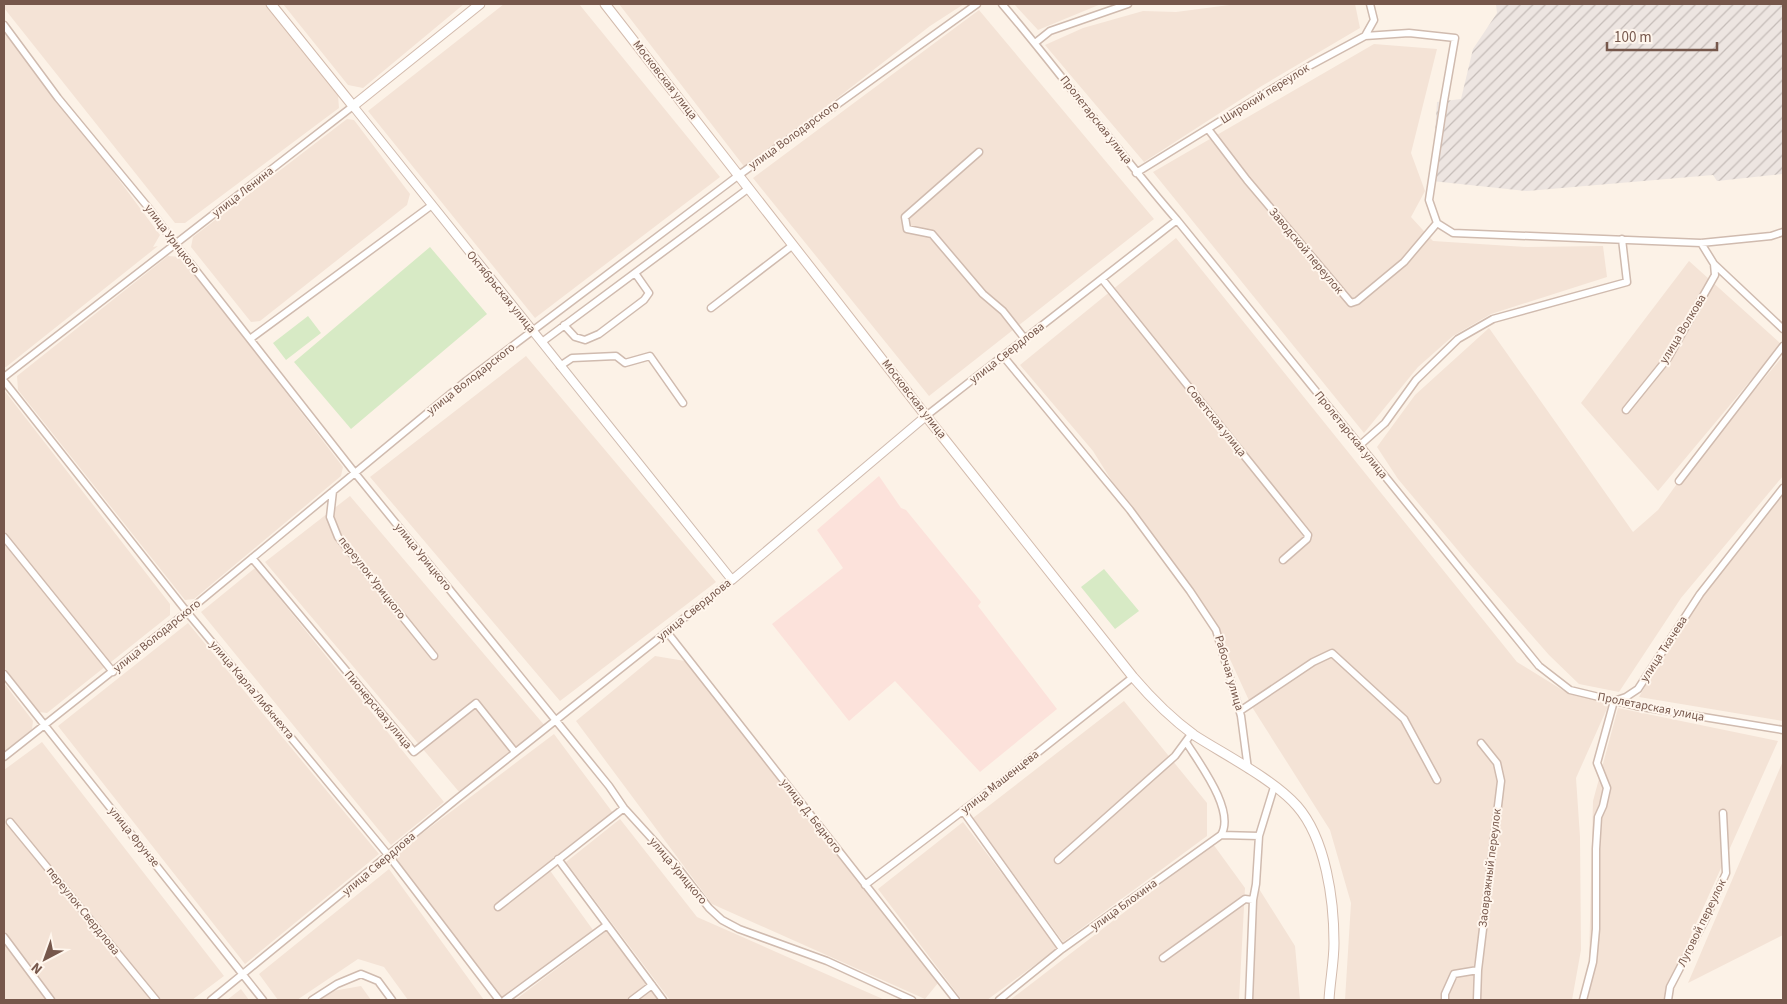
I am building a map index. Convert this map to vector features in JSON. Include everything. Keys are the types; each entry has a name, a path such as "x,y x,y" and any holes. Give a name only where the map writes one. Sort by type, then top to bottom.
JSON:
{"main road":[{"name":"Октябрьская улица","path":"271,4 353,106"},
{"name":"улица Ленина","path":"353,106 480,4"},
{"name":"Московская улица","path":"605,4 926,416 1133,677 1159,704 1192,733 1248,769"},
{"path":"1248,769 1274,787 1305,816 1321,852 1332,908 1334,944 1329,1000"}],"street":[{"name":"улица Володарского","path":"4,757 187,612 459,387 739,175 977,4"},
{"name":"Пролетарская улица","path":"1002,4 1035,43 1136,173 1178,220 1539,666 1570,690 1614,701 1783,730"},
{"path":"1035,43 1050,31 1128,4"},
{"path":"1365,36 1374,20 1370,4"},
{"name":"улица Урицкого","path":"4,25 58,98 147,206 355,473 609,786 624,808 675,864 709,908 722,920 739,929 826,961 912,1000"},
{"path":"1365,36 1409,33 1455,38 1429,200 1436,222 1453,233 1701,243 1771,236 1783,232"},
{"name":"Широкий переулок","path":"1136,173 1311,65 1365,36"},
{"name":"Октябрьская улица","path":"353,106 732,580"},
{"name":"улица Ленина","path":"4,379 353,106"},
{"name":"Заводской переулок","path":"1208,129 1247,180 1351,303 1357,301 1404,262 1436,222"},
{"path":"979,152 905,217 907,228 932,234 983,294 1003,311 1025,339"},
{"path":"542,342 749,188"},
{"path":"250,339 432,206"},
{"name":"улица Свердлова","path":"211,1000 515,752 732,580 926,416 1178,220"},
{"path":"1360,446 1384,423 1416,380 1458,339 1493,319 1627,282 1622,239"},
{"path":"1701,243 1714,264 1783,329"},
{"path":"712,308 793,245"},
{"name":"улица Волкова","path":"1626,410 1668,358 1715,274 1714,264"},
{"path":"564,325 575,337 585,340 599,334 644,300 649,293 635,273"},
{"name":"Советская улица","path":"1102,279 1308,535 1307,539 1283,560"},
{"path":"1679,481 1783,346"},
{"path":"560,366 572,358 616,356 625,363 650,356 683,403"},
{"name":"Рабочая улица","path":"1003,356 1130,510 1190,591 1216,630 1240,711 1248,769"},
{"name":"улица Карла Либкнехта","path":"4,379 187,612 389,856 499,1000"},
{"name":"улица Ткачева","path":"1614,701 1626,697 1638,689 1700,594 1783,488"},
{"name":"переулок Урицкого","path":"333,491 330,517 338,537 434,656"},
{"path":"4,537 113,672"},
{"name":"Пионерская улица","path":"252,558 414,752 476,703 515,752"},
{"name":"улица Д. Бедного","path":"667,632 956,1000"},
{"path":"1240,711 1313,662 1332,653 1404,719 1437,780"},
{"name":"улица Фрунзе","path":"4,674 263,1000"},
{"name":"улица Машенцева","path":"865,885 963,811 1133,677"},
{"path":"1583,1000 1593,962 1596,929 1598,817 1603,806 1607,788 1597,763 1614,701"},
{"path":"1058,860 1175,756 1192,733"},
{"path":"1186,742 1218,793 1225,822 1221,835 1259,836"},
{"name":"Заовражный переулок","path":"1476,1000 1501,781 1497,763 1480,743"},
{"path":"1249,1000 1253,900 1259,836 1274,787"},
{"path":"498,907 624,808"},
{"path":"963,811 1062,949"},
{"name":"Луговой переулок","path":"1668,1000 1670,988 1706,918 1726,873 1723,813"},
{"name":"переулок Свердлова","path":"10,822 156,1000"},
{"name":"улица Блохина","path":"999,1000 1062,949 1221,835"},
{"path":"558,860 663,1000"},
{"path":"1163,958 1245,899 1253,900"},
{"path":"505,1000 607,925"},
{"path":"4,937 51,1000"},
{"path":"1445,1000 1445,994 1454,974 1478,970"},
{"path":"312,1000 337,984 361,974 378,981 392,1000"},
{"path":"632,1000 652,985"}],"shaded area":[{"path":"4,4 267,4 338,95 339,108 185,223 175,223 4,8"},
{"path":"283,4 464,4 363,88 348,85"},
{"path":"504,4 579,4 720,177 535,318 368,111"},
{"path":"619,4 964,4 930,26 746,169"},
{"path":"1014,4 1101,4 1038,30"},
{"path":"1237,4 1355,4 1360,28 1260,87 1144,162 1045,45 1083,28 1143,11 1176,12"},
{"path":"1496,4 1783,4 1783,174 1717,181 1713,175 1527,191 1432,181 1437,102 1461,99 1473,49 1497,13"},
{"path":"979,10 1154,219 929,396 753,178"},
{"path":"4,30 58,98 160,235 153,247 158,246 6,367 4,367"},
{"path":"1374,44 1437,49 1411,153 1425,191 1411,217 1433,241 1527,247 1603,246 1607,277 1491,314 1453,336 1418,367 1364,433 1153,172"},
{"path":"347,119 354,120 410,194 407,205 260,321 251,322 191,247 193,237"},
{"path":"1176,238 1517,662 1564,691 1609,704 1576,778 1580,837 1581,950 1572,1000 1345,1000 1351,903 1330,830 1252,707 1211,618 1130,510 1093,451 1020,365"},
{"path":"168,256 182,257 343,467 341,476 194,599 185,600 18,390 17,376"},
{"path":"1689,261 1781,344 1658,491 1581,403"},
{"path":"1489,328 1633,532 1658,510 1679,481 1783,356 1783,476 1681,598 1619,692 1579,684 1549,655 1398,479 1377,447 1415,395"},
{"path":"526,356 716,582 560,701 370,477"},
{"path":"4,390 170,604 170,615 47,713 39,712 4,667"},
{"path":"879,476 901,508 906,510 981,602 978,606 1057,709 980,772 895,681 849,721 772,624 843,568 817,530"},
{"path":"1783,495 1783,721 1639,697 1685,617"},
{"path":"350,496 545,726 460,793 265,562"},
{"path":"255,568 444,802 391,845 201,612"},
{"path":"188,623 379,854 245,964 58,726"},
{"path":"655,656 685,661 938,983 925,999 712,904 576,721"},
{"path":"4,683 33,721 32,729 4,752"},
{"path":"1124,701 1207,803 1207,836 1063,942 973,818"},
{"path":"1618,708 1778,741 1691,935 1665,1000 1588,1000 1593,801"},
{"path":"554,734 613,813 546,865 593,930 501,1000 392,856"},
{"path":"42,742 224,976 192,1000 4,1000 4,770"},
{"path":"1783,761 1783,935 1688,983"},
{"path":"620,819 697,917 885,1000 670,1000 566,862"},
{"path":"963,822 1058,948 987,1000 962,1000 878,889"},
{"path":"1213,844 1245,888 1239,1000 1010,1000"},
{"path":"389,869 484,1000 408,1000 384,967 358,959 297,1000 278,1000 259,974"},
{"path":"1256,884 1295,946 1300,1000 1248,1000"},
{"path":"608,930 660,1000 515,1000"},
{"path":"361,986 371,1000 317,1000 327,992"},
{"path":"241,989 249,1000 227,1000"}],"green space":[{"path":"430,247 487,314 351,429 294,362"},
{"path":"308,316 321,333 286,360 273,343"},
{"path":"1104,569 1139,611 1115,629 1081,587"}]}
